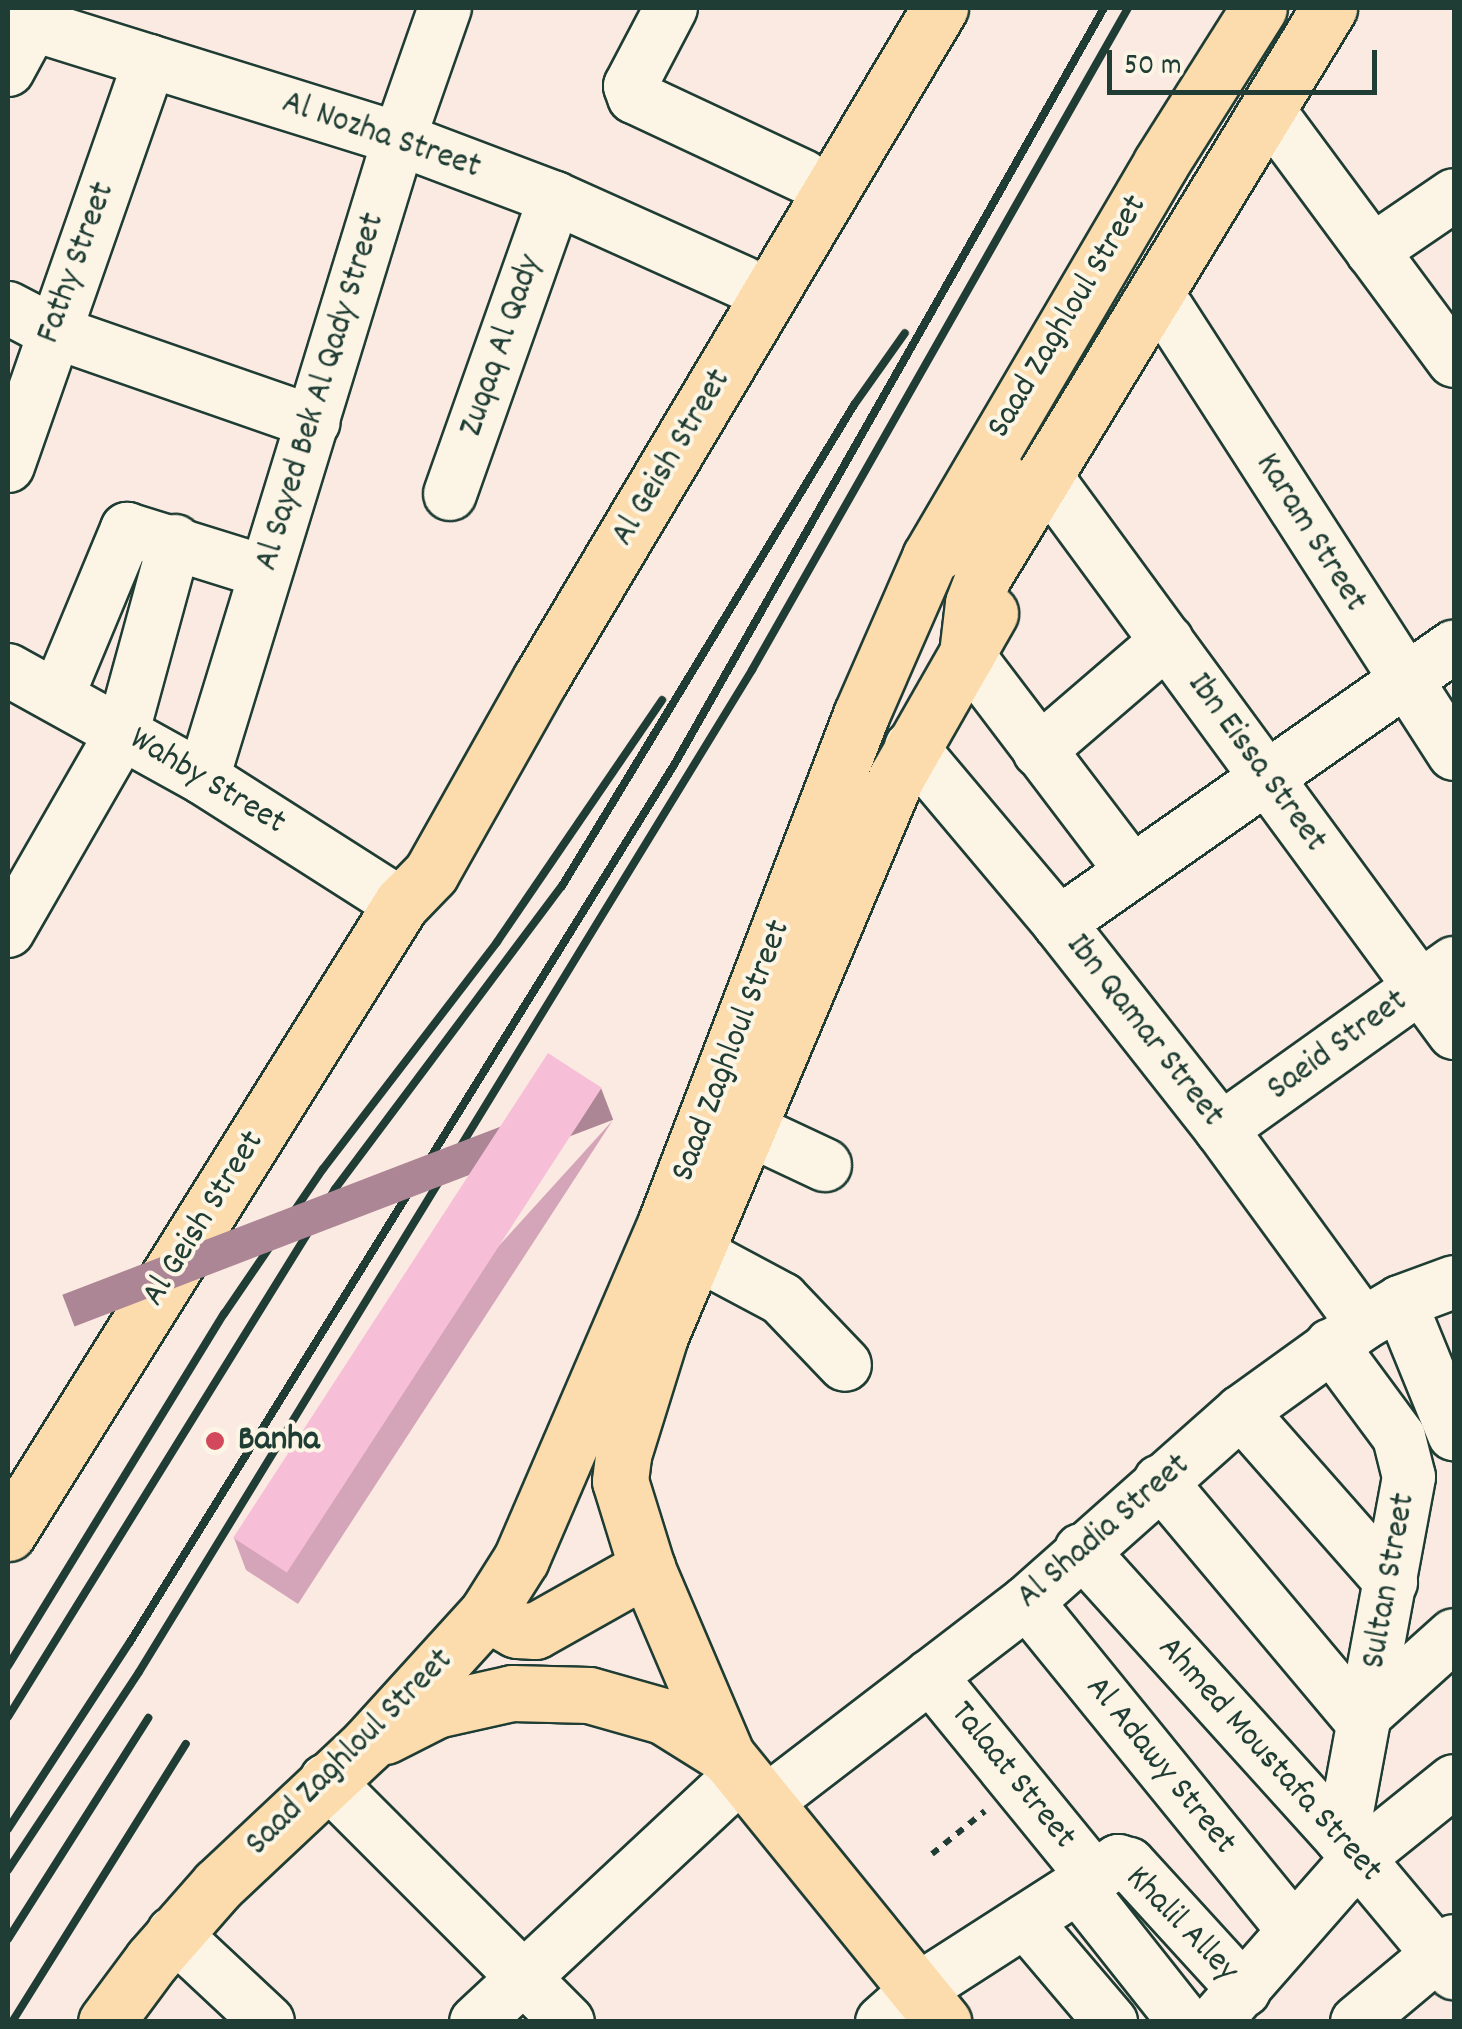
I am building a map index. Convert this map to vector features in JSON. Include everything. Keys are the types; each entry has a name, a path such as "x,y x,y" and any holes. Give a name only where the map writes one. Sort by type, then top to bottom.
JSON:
{"main road":[{"name":"Al Geish Street","path":"400,904 398,888 406,858 484,715 744,283 897,8"},
{"name":"Al Geish Street","path":"8,1533 400,904 431,872 541,678 940,8"},
{"name":"Saad Zaghloul Street","path":"106,2022 174,1934 326,1780 367,1744 487,1613 522,1559 666,1222 861,714 930,556 1160,163 1259,8"},
{"path":"930,556 950,548 970,527 1141,306 1291,8"},
{"path":"967,654 973,603 984,575 1141,306 1329,8"},
{"name":"Saad Zaghloul Street","path":"745,1778 648,1568 620,1468 660,1336 911,747 1057,492 1141,306 1280,126 1351,8"},
{"path":"487,1613 517,1630 534,1631 648,1568"},
{"path":"367,1744 436,1710 512,1693 588,1695 663,1716 745,1778 915,2011"}],"street":[{"name":"Al Sayed Bek Al Qady Street","path":"203,778 399,139 445,8"},
{"path":"671,8 630,86 641,104 803,176"},
{"name":"Al Nozha Street","path":"20,20 399,139 555,198 744,283"},
{"path":"8,70 20,20"},
{"name":"Fathy Street","path":"8,466 30,320 150,61"},
{"path":"1280,126 1454,361"},
{"path":"1372,250 1454,195"},
{"name":"Zuqaq Al Qady","path":"450,494 555,198"},
{"name":"Karam Street","path":"1141,306 1454,754"},
{"path":"30,320 314,422"},
{"name":"Ibn Eissa Street","path":"1057,492 1266,776 1437,976 1454,1034"},
{"path":"8,931 123,731 153,534"},
{"path":"58,696 122,536 153,534 265,572"},
{"path":"1038,751 1167,641"},
{"path":"1059,923 1454,646"},
{"path":"967,654 1132,871"},
{"name":"Wahby Street","path":"8,670 203,778 400,904"},
{"name":"Ibn Qamar Street","path":"911,747 1059,923 1222,1129 1365,1324"},
{"name":"Saeid Street","path":"1222,1129 1437,976"},
{"path":"748,1129 825,1165"},
{"path":"696,1253 782,1299 845,1365"},
{"name":"Al Shadia Street","path":"476,2022 745,1778 930,1676 1027,1602 1241,1412 1365,1324 1454,1282"},
{"path":"1365,1324 1454,1434"},
{"name":"Sultan Street","path":"1349,1849 1365,1718 1391,1582 1408,1460 1365,1324"},
{"path":"1241,1412 1391,1582"},
{"path":"1160,1482 1365,1718 1454,1635"},
{"name":"Ahmed Moustafa Street","path":"1082,1550 1450,1956"},
{"name":"Al Adawy Street","path":"1027,1602 1293,1929"},
{"name":"Talaat Street","path":"930,1676 1096,1875"},
{"path":"326,1780 568,2022"},
{"path":"1229,2006 1293,1929 1349,1849 1454,1781"},
{"name":"Khalil Alley","path":"1096,1875 1128,1864 1229,2006"},
{"path":"915,2011 1025,1920 1096,1875 1185,2022"},
{"path":"1025,1920 1110,2022"},
{"path":"174,1934 268,2022"},
{"path":"1358,2022 1450,1956"}],"path":[{"path":"932,1854 1020,1784"}],"building":[{"path":"548,1053 602,1088 287,1573 233,1538"}],"railway":[{"path":"8,1829 130,1642 674,765 1104,8"},
{"path":"8,1870 139,1672 752,670 1128,8"},
{"path":"8,1717 335,1189 562,886 854,405 905,333"},
{"path":"8,1666 224,1314 323,1169 497,942 662,700"},
{"path":"8,1939 148,1718"},
{"path":"12,2022 186,1744"}],"place":[{"name":"Banha","path":"215,1441"}]}
